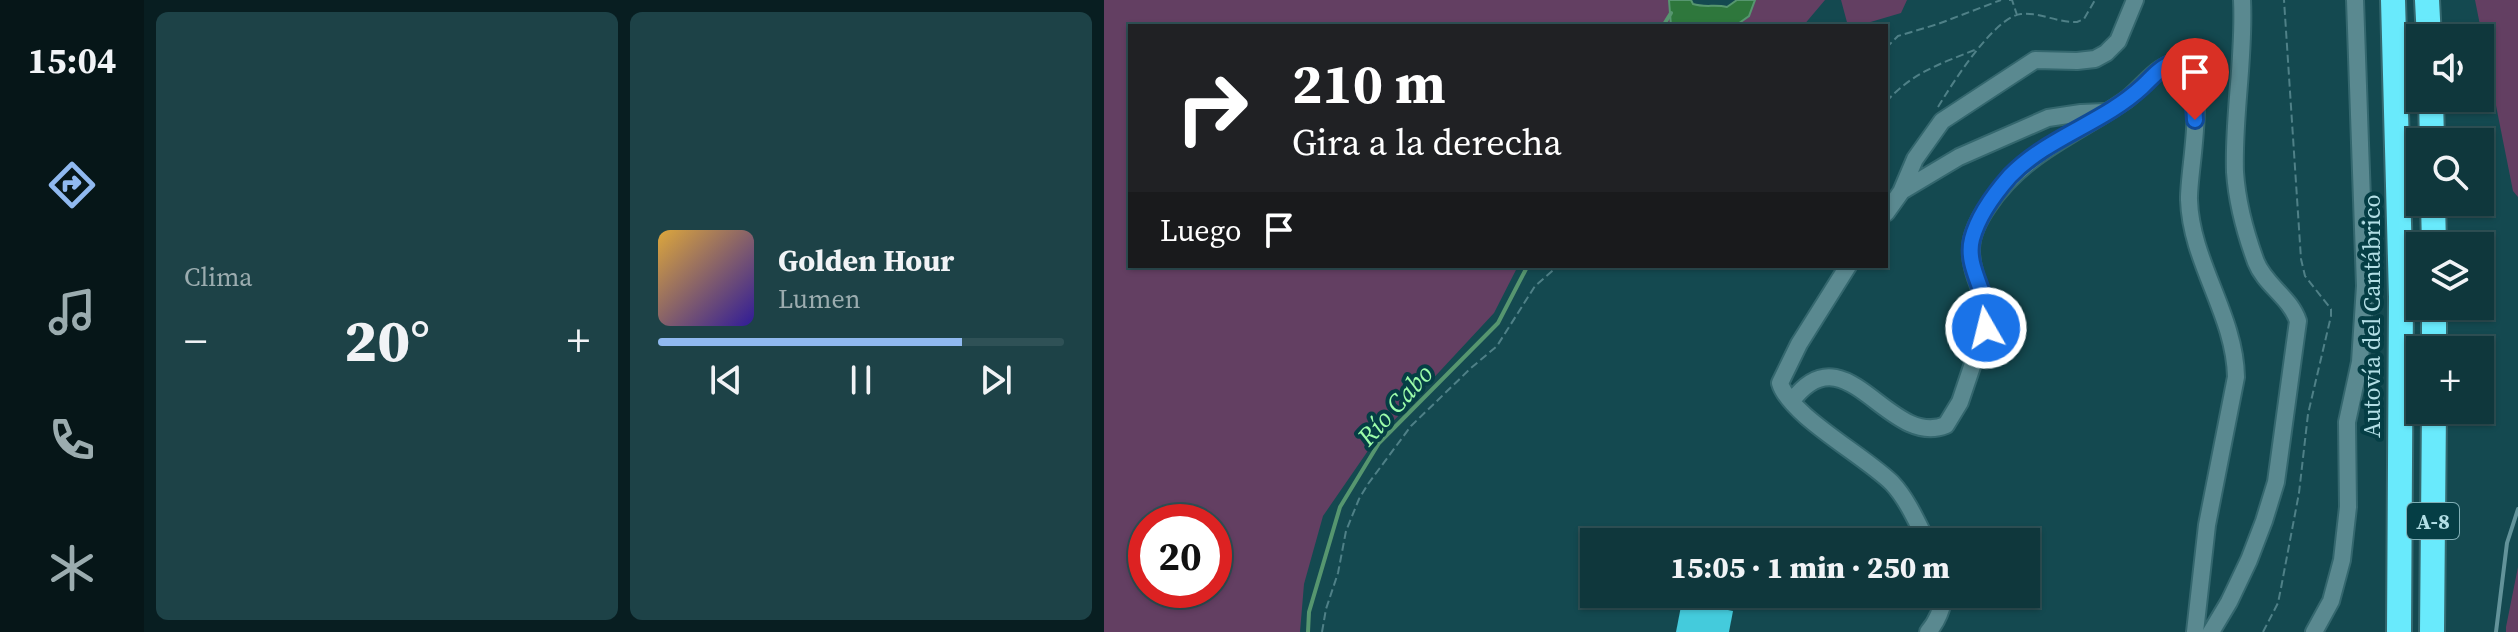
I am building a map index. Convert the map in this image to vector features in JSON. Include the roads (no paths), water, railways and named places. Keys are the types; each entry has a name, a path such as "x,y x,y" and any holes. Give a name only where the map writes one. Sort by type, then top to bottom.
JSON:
{"highway":[{"name":"Autovía del Cantábrico","path":"2393,0 2401,283 2399,632"},
{"path":"2427,0 2428,24"},
{"name":"A-8","path":"2432,632 2434,424"}],"lane":[{"path":"1888,210 1901,192 1915,159 1942,121 2035,60 2086,60 2106,53 2118,41 2135,0"},
{"path":"2211,632 2249,560 2276,482 2298,321 2295,310 2257,265 2235,175 2242,0"},
{"path":"2314,632 2331,601 2342,560 2348,507 2347,422 2360,362 2365,286 2355,0"},
{"path":"1792,401 1803,386 1813,380 1824,376 1834,377 1847,382 1907,421 1930,429 1946,425 1960,402 1988,319 1971,255 1973,235 1982,214 2011,176 2032,158 2126,100 2167,64 2182,63 2192,75 2195,120 2189,185 2190,217 2205,268 2231,336 2236,377 2207,525 2195,632"},
{"path":"1901,192 1959,157 2048,118 2107,112"},
{"path":"1847,268 1782,373 1780,383 1783,394 1894,485 1919,528"},
{"path":"1928,632 1941,608"}],"waterway":[{"name":"Río Cabo","path":"1664,24 1671,13"},
{"name":"Río Cabo","path":"1308,632 1309,612 1340,507 1379,443 1498,323 1527,268"}],"railway":[{"path":"2496,632 2507,543 2518,509"}]}
